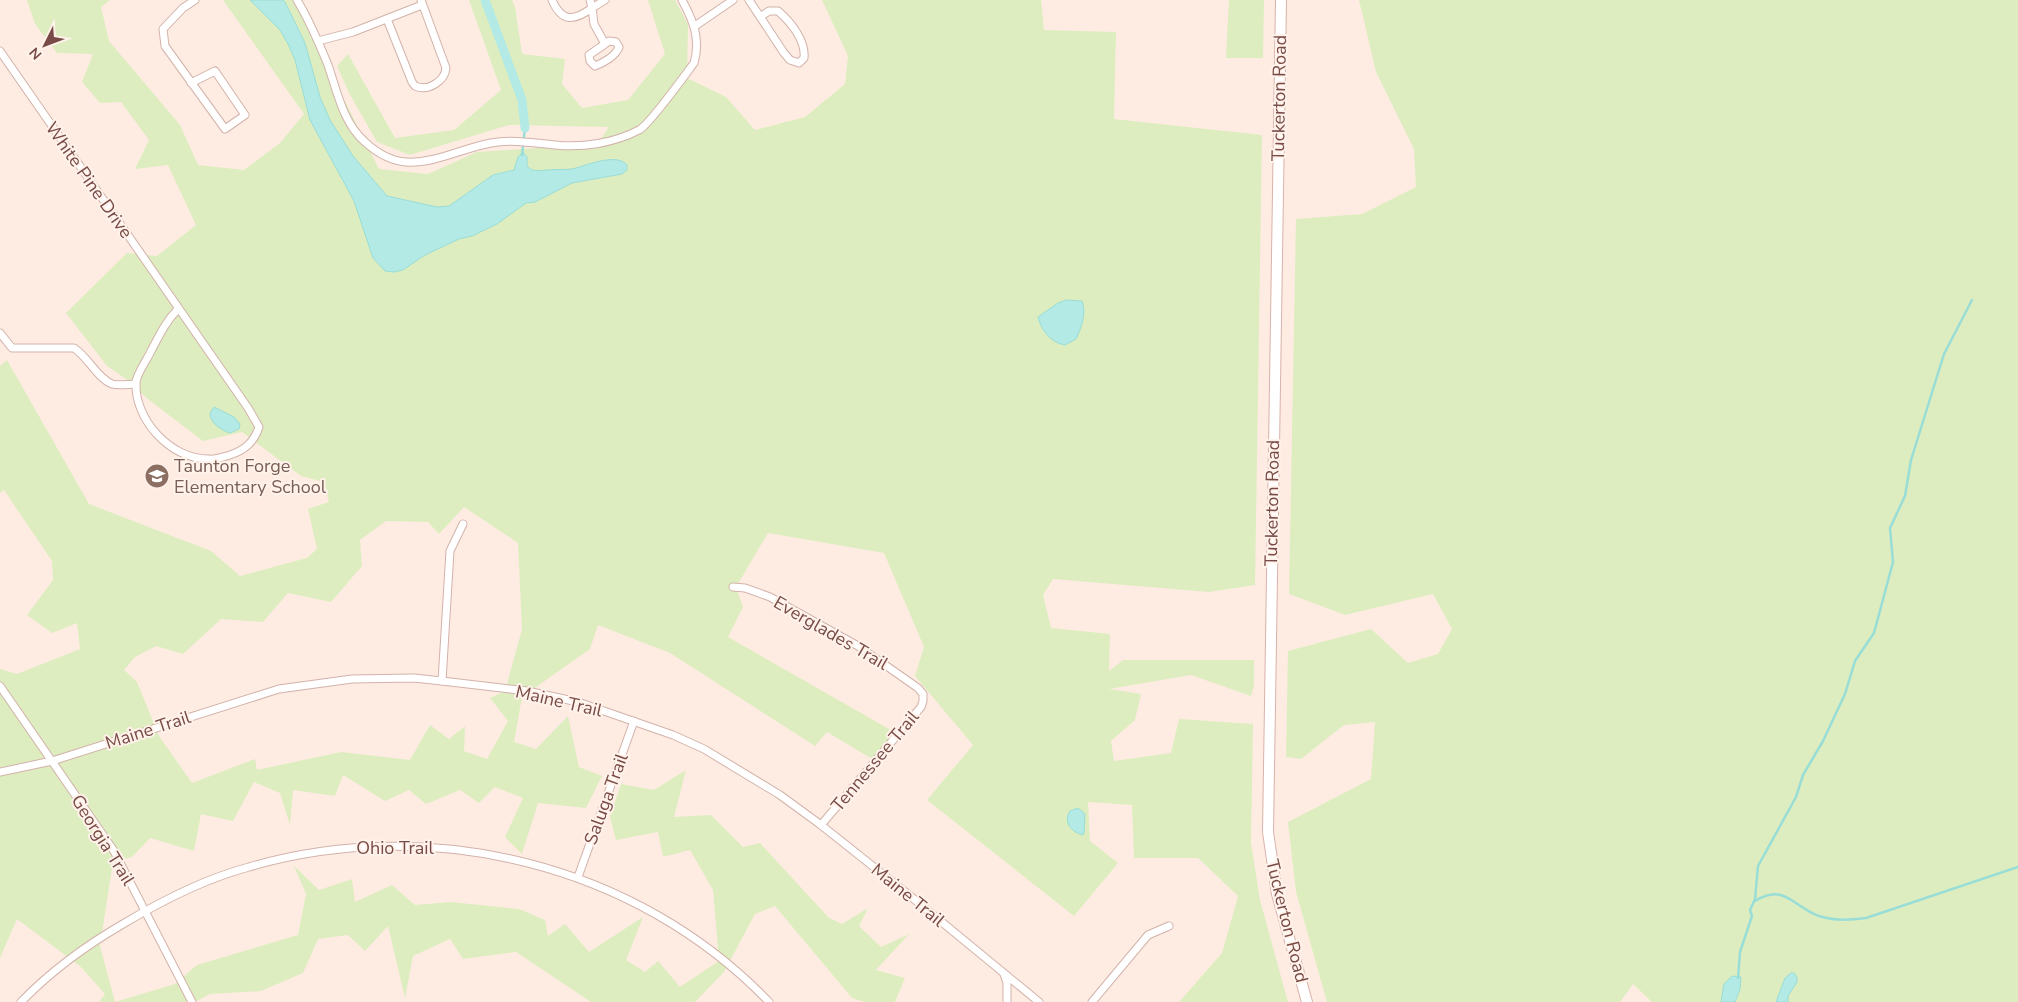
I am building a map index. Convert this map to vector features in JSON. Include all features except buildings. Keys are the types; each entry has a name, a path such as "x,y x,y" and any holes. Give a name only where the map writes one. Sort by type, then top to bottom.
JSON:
{"main road":[{"name":"Tuckerton Road","path":"1281,0 1268,824 1271,860 1277,894 1307,1002"}],"street":[{"path":"191,82 215,71 246,115 225,129 191,82 165,46 162,29 182,8 195,0"},
{"path":"297,0 318,41 341,104 358,135 377,151 391,158 406,162 424,160 483,144 501,142 582,146 608,141 642,129 694,63 696,50 695,26 682,0"},
{"path":"552,0 556,9 568,19 577,17 604,0"},
{"path":"590,0 594,24 604,44"},
{"path":"695,26 733,0"},
{"path":"751,1 760,17 790,60 799,62 804,58 805,49 787,18 778,11 769,11 760,17"},
{"path":"318,41 353,32 387,19 421,2 446,68 445,75 439,82 423,88 415,86 387,19"},
{"name":"White Pine Drive","path":"0,51 248,408 259,427 255,439 240,452 222,457 207,460 190,456 165,443 147,425 138,402 136,384"},
{"path":"0,333 12,348 74,348 108,381 114,384 136,384 168,319 178,309"},
{"path":"442,681 450,551 463,524"},
{"name":"Everglades Trail","path":"733,587 745,588 770,597 858,646 911,682 922,694"},
{"name":"Maine Trail","path":"0,772 52,761 279,688 365,678 414,678 527,691 578,702 673,735 719,758 780,795 821,825 1039,1002"},
{"name":"Georgia Trail","path":"0,686 114,851 192,1002"},
{"name":"Tennessee Trail","path":"821,825 921,707 923,701 922,694"},
{"name":"Saluga Trail","path":"578,877 634,721"},
{"name":"Ohio Trail","path":"21,1002 43,979 84,948 145,910 187,890 247,867 295,856 356,846 399,845 450,848 503,857 578,877 634,902 687,934 724,961 769,1002"},
{"path":"1092,1002 1148,935 1169,926"},
{"path":"1004,974 1007,983 1007,1002"}],"green space":[{"path":"27,0 110,0 101,7 109,41 180,125 198,165 244,170 280,143 304,114 223,0 294,0 379,169 428,174 477,152 597,144 609,127 509,125 410,155 377,142 349,93 337,66 348,54 395,138 454,130 501,90 469,0 512,0 515,7 522,54 565,59 562,84 582,108 628,100 665,54 648,0 675,0 688,24 687,78 726,97 755,130 805,117 845,84 848,56 822,0 1041,0 1044,30 1116,32 1114,119 1262,135 1255,585 1209,592 1053,579 1043,595 1051,628 1110,634 1109,671 1123,660 1254,660 1254,686 1251,696 1191,675 1109,689 1141,694 1135,720 1111,741 1114,761 1171,753 1179,719 1253,724 1251,843 1260,900 1288,1002 1179,1002 1222,953 1238,896 1198,858 1134,858 1132,805 1088,802 1090,841 1118,863 1074,916 927,800 973,745 915,676 924,647 884,553 768,533 736,587 743,607 728,637 896,733 874,760 827,732 815,746 670,653 598,625 590,649 522,697 514,742 536,749 568,716 579,767 602,776 586,808 538,803 522,854 505,837 523,798 495,787 479,803 460,790 426,804 409,790 385,801 343,775 335,796 293,790 290,825 280,793 254,782 233,821 201,814 194,851 150,838 132,857 113,862 100,946 115,1002 99,1002 105,994 81,967 17,919 0,958 0,669 17,674 80,649 77,623 52,633 27,615 53,580 52,561 4,490 0,493 0,366 7,360 89,504 211,551 240,576 307,558 317,549 308,509 329,502 324,482 301,476 242,432 203,441 107,366 66,313 127,253 157,256 196,225 168,165 135,169 149,140 121,102 100,103 82,82 93,54 57,53 35,24","holes":["464,507 518,543 522,629 505,691 490,698 508,721 487,759 464,751 465,726 449,739 430,725 410,760 341,752 257,770 255,759 192,783 159,736 137,682 124,670 135,657 156,646 183,654 221,619 263,622 288,593 331,602 362,566 360,540 386,521 428,522 439,534"]},
{"path":"1229,0 1264,0 1263,58 1226,58"},
{"path":"1359,0 2018,0 2018,1002 1652,1002 1633,984 1620,1002 1327,1002 1296,892 1288,822 1371,779 1375,722 1344,725 1301,759 1286,757 1288,651 1371,629 1408,663 1438,654 1452,629 1433,594 1345,615 1289,594 1296,219 1362,214 1416,187 1414,149 1376,72"},
{"path":"686,770 674,817 711,815 743,847 760,843 829,918 842,924 868,908 859,926 881,947 909,934 876,970 905,978 895,1002 865,1002 852,998 775,906 755,914 724,972 695,1002 591,1002 516,952 463,959 450,939 413,956 405,998 388,926 365,951 348,935 318,939 303,973 261,991 210,994 195,1002 115,1002 175,984 197,965 298,935 306,894 294,866 319,890 352,879 355,902 392,885 415,905 450,902 519,909 545,920 548,936 565,924 589,952 643,917 626,960 645,972 658,961 680,987 719,961 713,890 690,850 663,857 658,832 616,840 610,817 621,784 654,790"}],"water":[{"path":"250,0 283,0 285,2 305,43 320,97 330,120 353,156 387,196 437,207 449,206 493,175 514,170 518,157 523,152 527,157 527,166 539,171 572,169 608,160 622,161 627,165 627,170 622,174 572,183 535,202 526,203 497,224 425,255 403,270 385,271 373,258 354,201 310,120 295,60 288,44 280,30"},
{"path":"1067,300 1082,301 1084,315 1076,339 1065,345 1055,342 1047,335 1038,317 1058,303"},
{"path":"214,407 234,417 240,424 239,429 230,433 217,426 210,417"},
{"path":"1078,808 1085,814 1083,835 1075,832 1069,826 1067,819 1070,811"},
{"path":"1794,973 1797,977 1797,982 1788,996 1788,1002 1776,1002 1785,978"},
{"path":"1732,976 1741,977 1740,989 1735,1002 1721,1002 1724,984"}],"waterway":[{"path":"485,0 522,100 525,128"},
{"path":"522,155 525,128"},
{"path":"1738,978 1740,952 1752,916 1750,910 1755,899 1758,866 1796,797 1803,775 1823,741 1845,694 1855,661 1874,633 1893,562 1890,528 1905,496 1911,460 1944,354 1972,300"},
{"path":"1755,901 1765,896 1781,895 1810,912 1825,918 1842,920 1866,918 2018,867"}],"place":[{"name":"Taunton Forge Elementary School","path":"157,476"}]}
